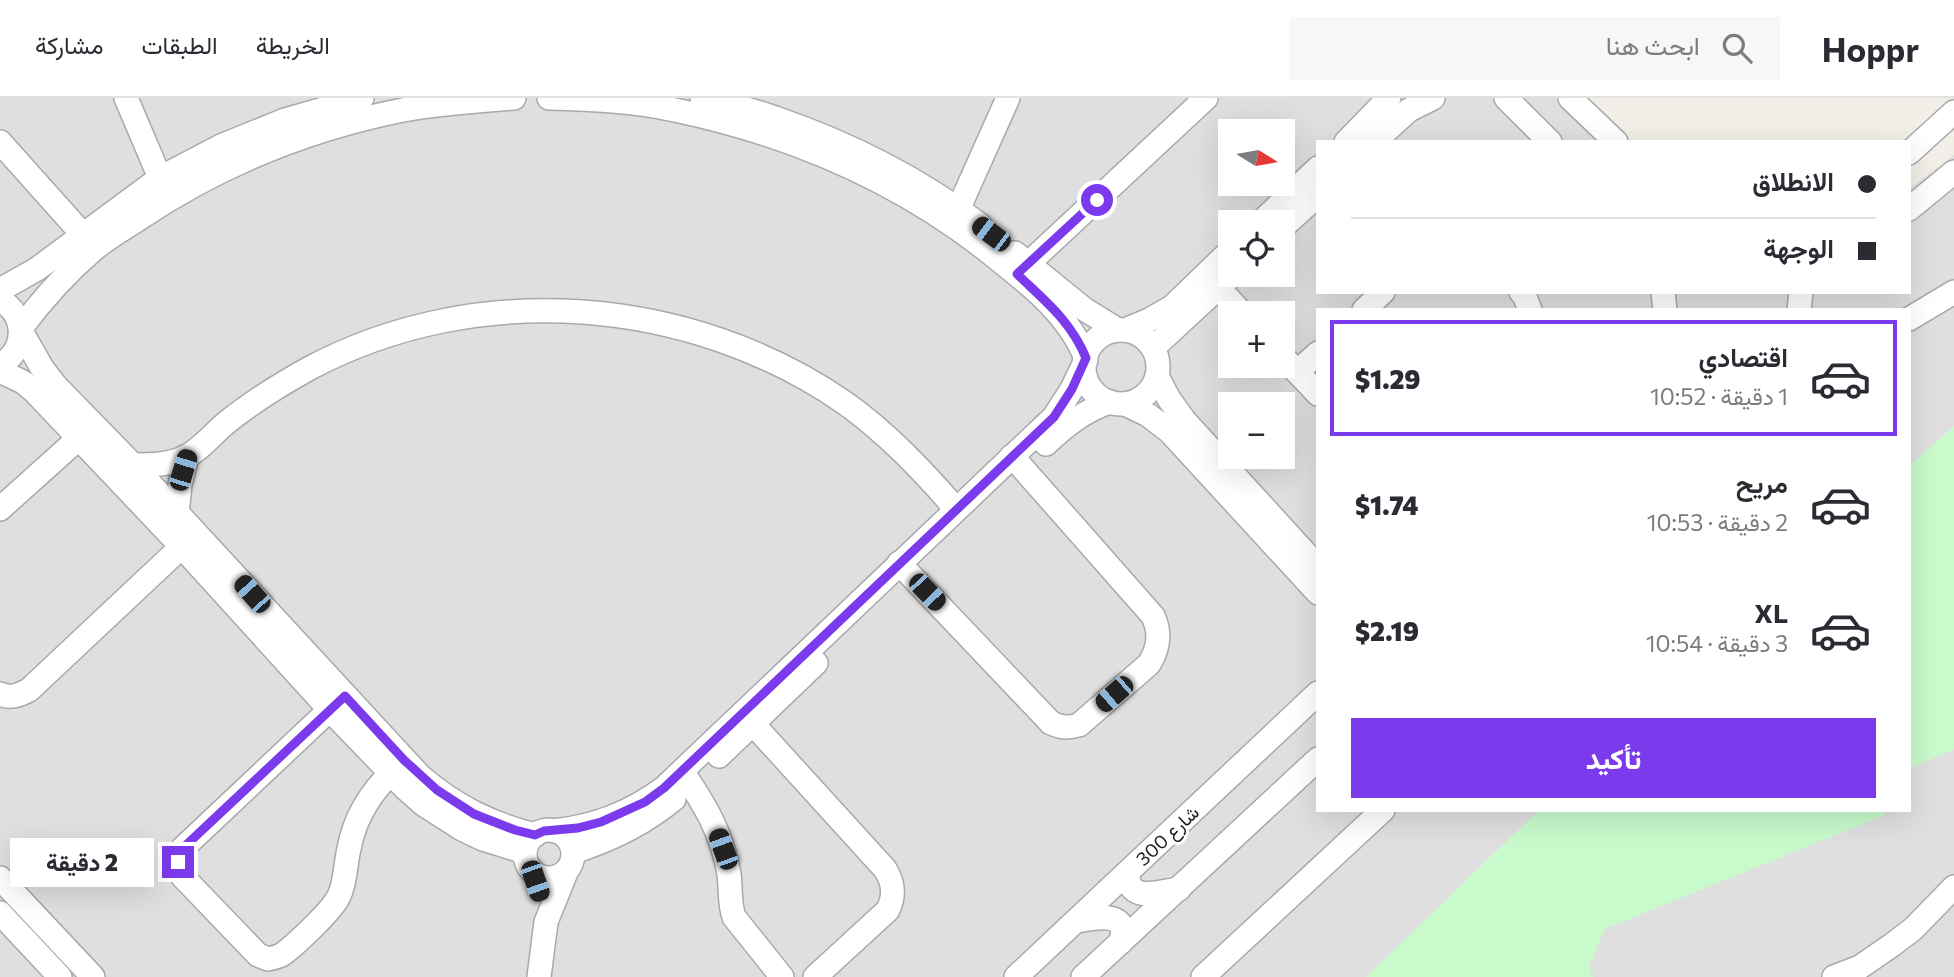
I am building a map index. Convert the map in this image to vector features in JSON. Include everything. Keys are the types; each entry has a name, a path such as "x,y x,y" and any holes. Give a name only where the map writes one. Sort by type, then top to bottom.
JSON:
{"street":[{"path":"126,98 164,188"},
{"path":"0,290 89,241 164,188 229,167 293,140 355,104 404,110 451,100 514,98"},
{"path":"549,98 674,104 772,116"},
{"path":"702,98 772,116 828,156 955,216 1022,269 1084,309 1122,330 1141,336 1153,348 1158,367 1157,376 1149,392 1142,398 1097,407 1074,420 956,509 905,568"},
{"path":"955,216 1008,98"},
{"path":"1022,269 1206,98"},
{"path":"1363,139 1389,98"},
{"path":"1363,139 1433,98"},
{"path":"1506,98 1548,140"},
{"path":"1570,98 1614,140"},
{"path":"1911,151 1954,112"},
{"path":"0,142 89,241"},
{"path":"1274,210 1316,170"},
{"path":"1911,207 1954,172"},
{"path":"1295,216 1316,197"},
{"path":"89,241 21,330 16,350 0,368 23,382 133,465 177,513 189,540"},
{"path":"1022,269 1079,340 1086,359 1086,377 1095,393 1148,415 1169,430 1316,591"},
{"path":"536,846 578,828 624,813 686,777 1017,462 1054,417 1072,389 1094,342 1101,336 1149,320 1218,280"},
{"path":"1153,348 1218,280"},
{"path":"1366,308 1381,294"},
{"path":"1911,318 1953,294"},
{"path":"0,300 15,312 31,350 87,431 397,766 424,804 462,830 494,843 536,846 563,835 570,843 570,861 546,922 539,977"},
{"path":"133,465 161,464 187,457 226,423 267,393 358,346 456,318 555,310 609,314 659,322 709,336 756,354 802,377 845,404 886,435 923,470 956,509"},
{"path":"1295,362 1316,354"},
{"path":"1295,369 1316,392"},
{"path":"1157,376 1184,420 1316,565"},
{"path":"0,509 87,431"},
{"path":"177,513 187,457"},
{"path":"905,568 1051,723 1060,727 1069,728 1079,724 1149,664 1159,641 1153,615 1017,462"},
{"path":"0,694 18,696 29,690 189,540"},
{"name":"شارع 300","path":"1016,977 1316,695"},
{"path":"337,703 183,848 180,854 179,870 183,877 258,955 268,959 282,954 333,907 345,880 349,848 364,807 397,766"},
{"path":"747,718 891,878 892,900 888,910 816,977"},
{"path":"1083,977 1316,761"},
{"path":"536,846 536,874 544,878 560,876 570,861 636,826 674,800 686,777"},
{"path":"686,777 713,821 723,849 729,878 730,907 734,917 782,977"},
{"path":"1203,977 1381,812"},
{"path":"536,846 539,895 546,922"},
{"path":"1129,872 1129,884 1137,892 1143,894 1179,889"},
{"path":"0,878 93,977"},
{"path":"1834,977 1860,967 1892,945 1913,929 1954,887"},
{"path":"0,913 60,977"},
{"path":"1076,921 1112,918 1118,921 1122,928 1121,942"}],"shaded area":[{"path":"0,98 1555,98 1600,140 1316,140 1316,294 1911,294 1911,187 1954,155 1954,977 0,977"}],"green space":[{"path":"1954,426 1954,749 1911,768 1911,464"},
{"path":"1537,812 1884,812 1885,815 1605,929 1589,967 1593,977 1366,977"}],"route":[{"path":"178,862 183,848 345,696 420,776 455,803 495,823 535,835 544,831 578,828 601,822 645,802 664,788 1054,417 1072,389 1086,358 1079,340 1068,324 1017,274 1097,200"}]}
